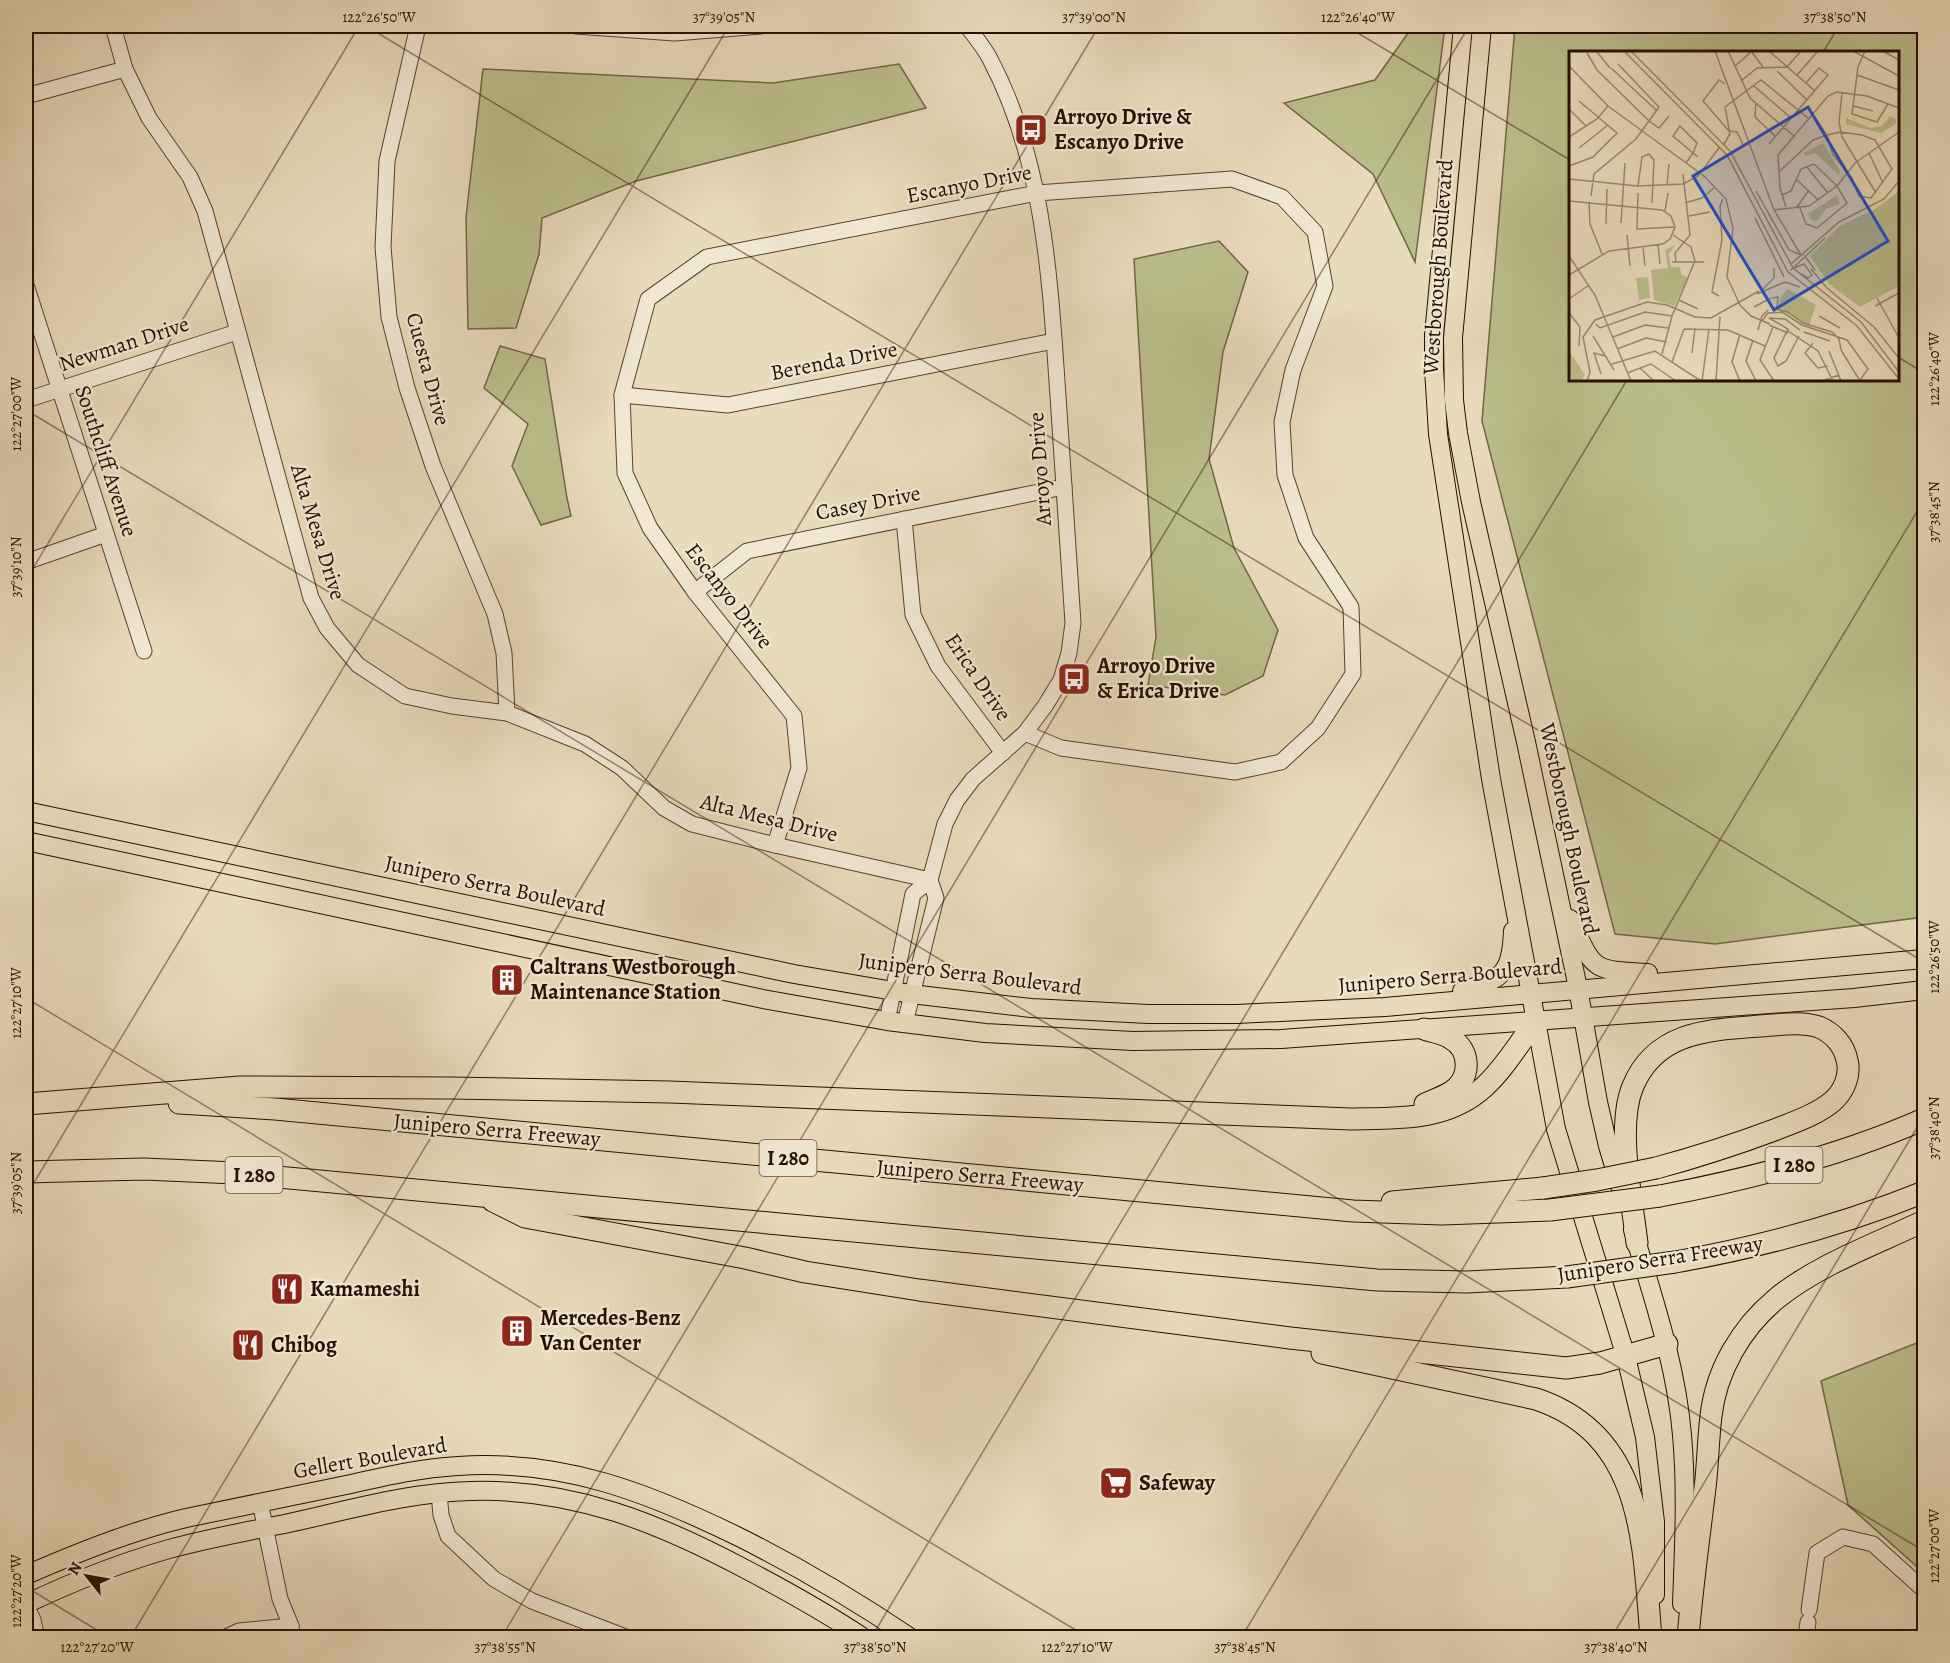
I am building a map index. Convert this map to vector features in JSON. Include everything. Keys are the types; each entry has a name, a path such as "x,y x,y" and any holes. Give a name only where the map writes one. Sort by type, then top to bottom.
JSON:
{"highway":[{"path":"26,1105 240,1087 450,1088 670,1092 1351,1119 1424,1116 1458,1105 1485,1087 1536,1021"},
{"path":"1323,1208 1543,1188 1597,1180 1656,1168 1748,1140 1807,1117 1828,1105 1839,1095 1848,1076 1847,1061 1839,1042 1827,1031 1816,1026 1777,1025 1695,1034 1671,1043 1655,1054 1642,1069 1633,1086 1626,1117 1627,1150 1637,1243"},
{"path":"1351,1119 1389,1114 1421,1106 1452,1092 1461,1083 1466,1073 1467,1062 1459,1044 1450,1037 1424,1029"},
{"name":"Junipero Serra Freeway","path":"26,1105 145,1102 245,1106 1323,1208 1442,1214 1550,1210 1660,1196 1738,1180 1806,1161 1863,1143 1924,1119"},
{"name":"Junipero Serra Freeway","path":"26,1172 114,1169 205,1171 1347,1278 1467,1282 1567,1277 1675,1262 1805,1232 1924,1192"},
{"path":"482,1196 525,1217 814,1273 994,1300 1290,1338 1553,1367 1588,1366 1667,1344"},
{"path":"1688,1638 1708,1470 1711,1415 1718,1385 1729,1357 1754,1319 1790,1289 1846,1258 1924,1221"},
{"path":"1290,1338 1307,1350 1536,1399 1564,1411 1588,1428 1604,1443 1617,1461 1635,1506 1644,1550 1652,1638"}],"main road":[{"name":"Westborough Boulevard","path":"1463,26 1437,301 1434,369 1442,467 1491,780 1556,1129 1626,1356 1645,1437 1652,1490 1656,1563 1652,1638"},
{"name":"Westborough Boulevard","path":"1482,26 1453,327 1454,400 1465,475 1526,742 1578,988 1608,1146 1667,1344 1682,1433 1685,1486 1681,1638"},
{"name":"Junipero Serra Boulevard","path":"26,811 707,956 902,993 1031,1008 1148,1014 1267,1014 1414,1004 1924,959"},
{"path":"26,841 763,999 896,1022 1015,1035 1162,1042 1281,1039 1854,998 1924,990"},
{"path":"1557,892 1589,958 1599,967 1610,971 1731,976"},
{"path":"1414,1004 1490,983 1500,974 1508,965 1512,953 1514,902"},
{"name":"Gellert Boulevard","path":"26,1575 73,1554 166,1522 405,1472 455,1466 504,1465 570,1473 609,1482 638,1492 720,1528 810,1575 900,1635"},
{"name":"Gellert Boulevard","path":"26,1604 87,1577 170,1549 380,1503 439,1493 489,1491 535,1493 621,1513 693,1543 742,1567 814,1606 864,1638"}],"street":[{"name":"Alta Mesa Drive","path":"113,26 125,69 149,118 190,177 205,211 311,598 327,628 358,665 405,696 452,706 507,713 585,744 622,768 664,808 692,824 930,880"},
{"name":"Cuesta Drive","path":"418,26 387,161 382,247 389,317 407,388 433,466 495,614 504,653 507,713"},
{"path":"576,26 675,33 761,26"},
{"name":"Arroyo Drive","path":"902,993 936,898 930,880 945,824 957,800 973,779 1025,733 1045,706 1061,680 1069,653 1073,623 1047,249 1037,193 1005,90 989,57 967,26"},
{"path":"26,96 125,69"},
{"name":"Escanyo Drive","path":"775,845 799,768 794,716 695,592 650,528 625,472 622,395 648,299 707,257 1037,193 1232,179 1282,197 1315,232 1325,286 1293,370 1282,422 1285,474 1306,538 1351,607 1353,674 1318,728 1281,762 1235,772 1061,748 1025,733"},
{"name":"Southcliff Avenue","path":"26,285 144,651"},
{"name":"Newman Drive","path":"26,400 237,332"},
{"name":"Berenda Drive","path":"622,395 728,405 1054,341"},
{"name":"Casey Drive","path":"695,592 747,551 1064,487"},
{"name":"Erica Drive","path":"904,519 914,615 938,666 1003,753"},
{"path":"26,562 106,534"},
{"name":"Arroyo Drive","path":"896,1022 902,993 913,894 930,880"},
{"path":"439,1493 441,1515 448,1536 494,1579 532,1601 628,1638"},
{"path":"224,1638 239,1631 292,1632 280,1599 260,1503"},
{"path":"1806,1638 1817,1553 1843,1537 1873,1544 1924,1590"},
{"path":"26,1604 37,1638"}],"green space":[{"path":"1413,26 1445,26 1415,262 1373,174 1284,103 1375,80"},
{"path":"1515,26 1924,26 1924,917 1715,944 1615,934 1482,421"},
{"path":"899,64 926,108 636,181 542,218 539,254 516,328 468,329 466,217 483,69 773,83"},
{"path":"1219,241 1248,272 1223,352 1209,459 1234,548 1278,630 1263,676 1225,695 1148,685 1156,637 1134,259"},
{"path":"500,346 545,359 571,516 541,525 512,466 528,424 484,388"},
{"path":"1924,1340 1924,1573 1848,1505 1821,1381"}],"place":[{"name":"Arroyo Drive & Escanyo Drive","path":"1031,130"},
{"name":"Arroyo Drive & Erica Drive","path":"1074,679"},
{"name":"Caltrans Westborough Maintenance Station","path":"507,980"},
{"name":"Kamameshi","path":"287,1289"},
{"name":"Mercedes-Benz Van Center","path":"517,1331"},
{"name":"Chibog","path":"248,1345"},
{"name":"Safeway","path":"1116,1483"}]}
